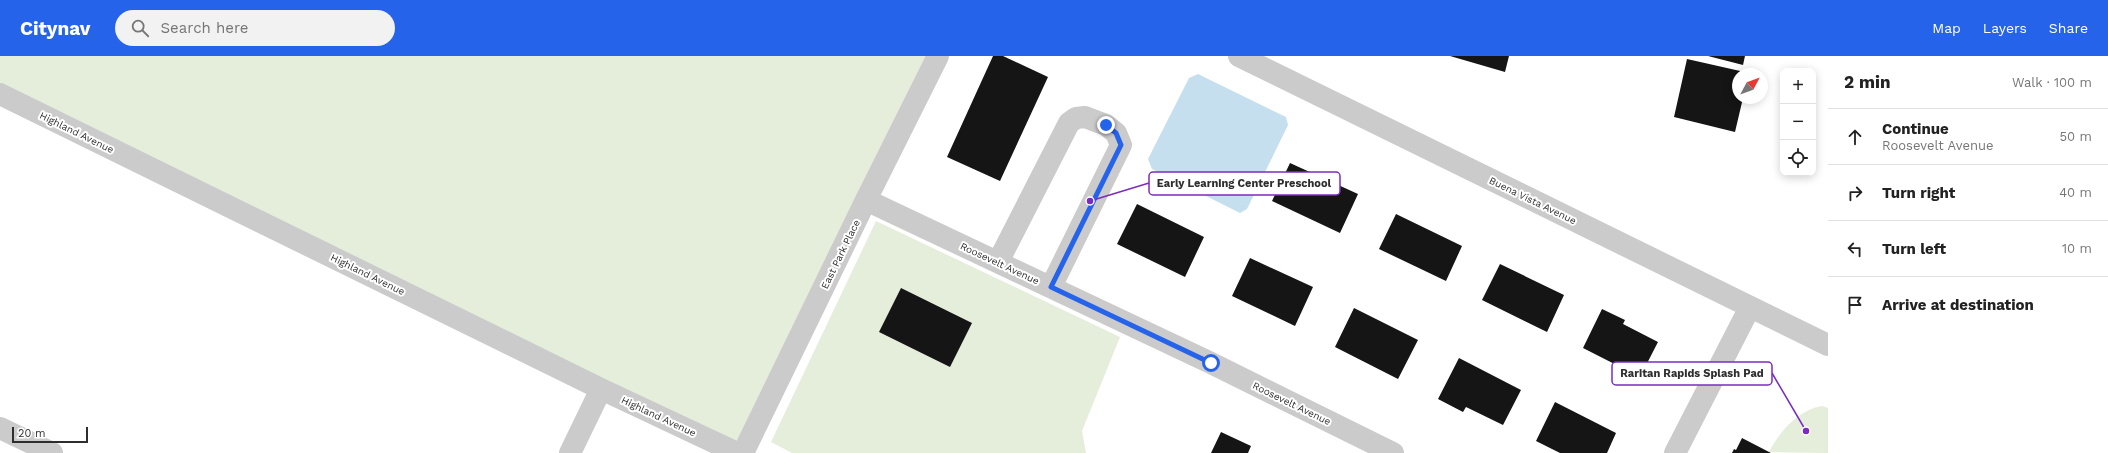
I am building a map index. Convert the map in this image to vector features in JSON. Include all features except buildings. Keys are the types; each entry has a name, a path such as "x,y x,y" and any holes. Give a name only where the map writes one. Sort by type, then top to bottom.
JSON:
{"street":[{"name":"East Park Place","path":"743,453 938,56"},
{"name":"Buena Vista Avenue","path":"1238,56 1828,345"},
{"name":"Highland Avenue","path":"0,94 601,389 737,453"},
{"path":"998,262 1069,123 1076,118 1085,117 1106,125 1116,133 1121,145 1051,287"},
{"name":"Roosevelt Avenue","path":"866,200 1211,363 1393,453"},
{"path":"1675,453 1750,307"},
{"path":"570,453 601,389"},
{"path":"0,428 52,453"}],"green space":[{"path":"0,56 933,56 743,453 0,88"},
{"path":"876,221 1120,337 1082,431 1086,453 792,453 771,442"},
{"path":"1822,406 1828,408 1828,453 1769,452 1784,429 1805,412"}],"water":[{"path":"1198,74 1286,117 1288,125 1247,209 1240,213 1152,169 1148,159 1189,78"}],"place":[{"name":"Early Learning Center Preschool","path":"1090,201"},
{"name":"Raritan Rapids Splash Pad","path":"1806,431"}],"route":[{"path":"1106,125 1116,133 1121,145 1051,287 1211,363"}]}
